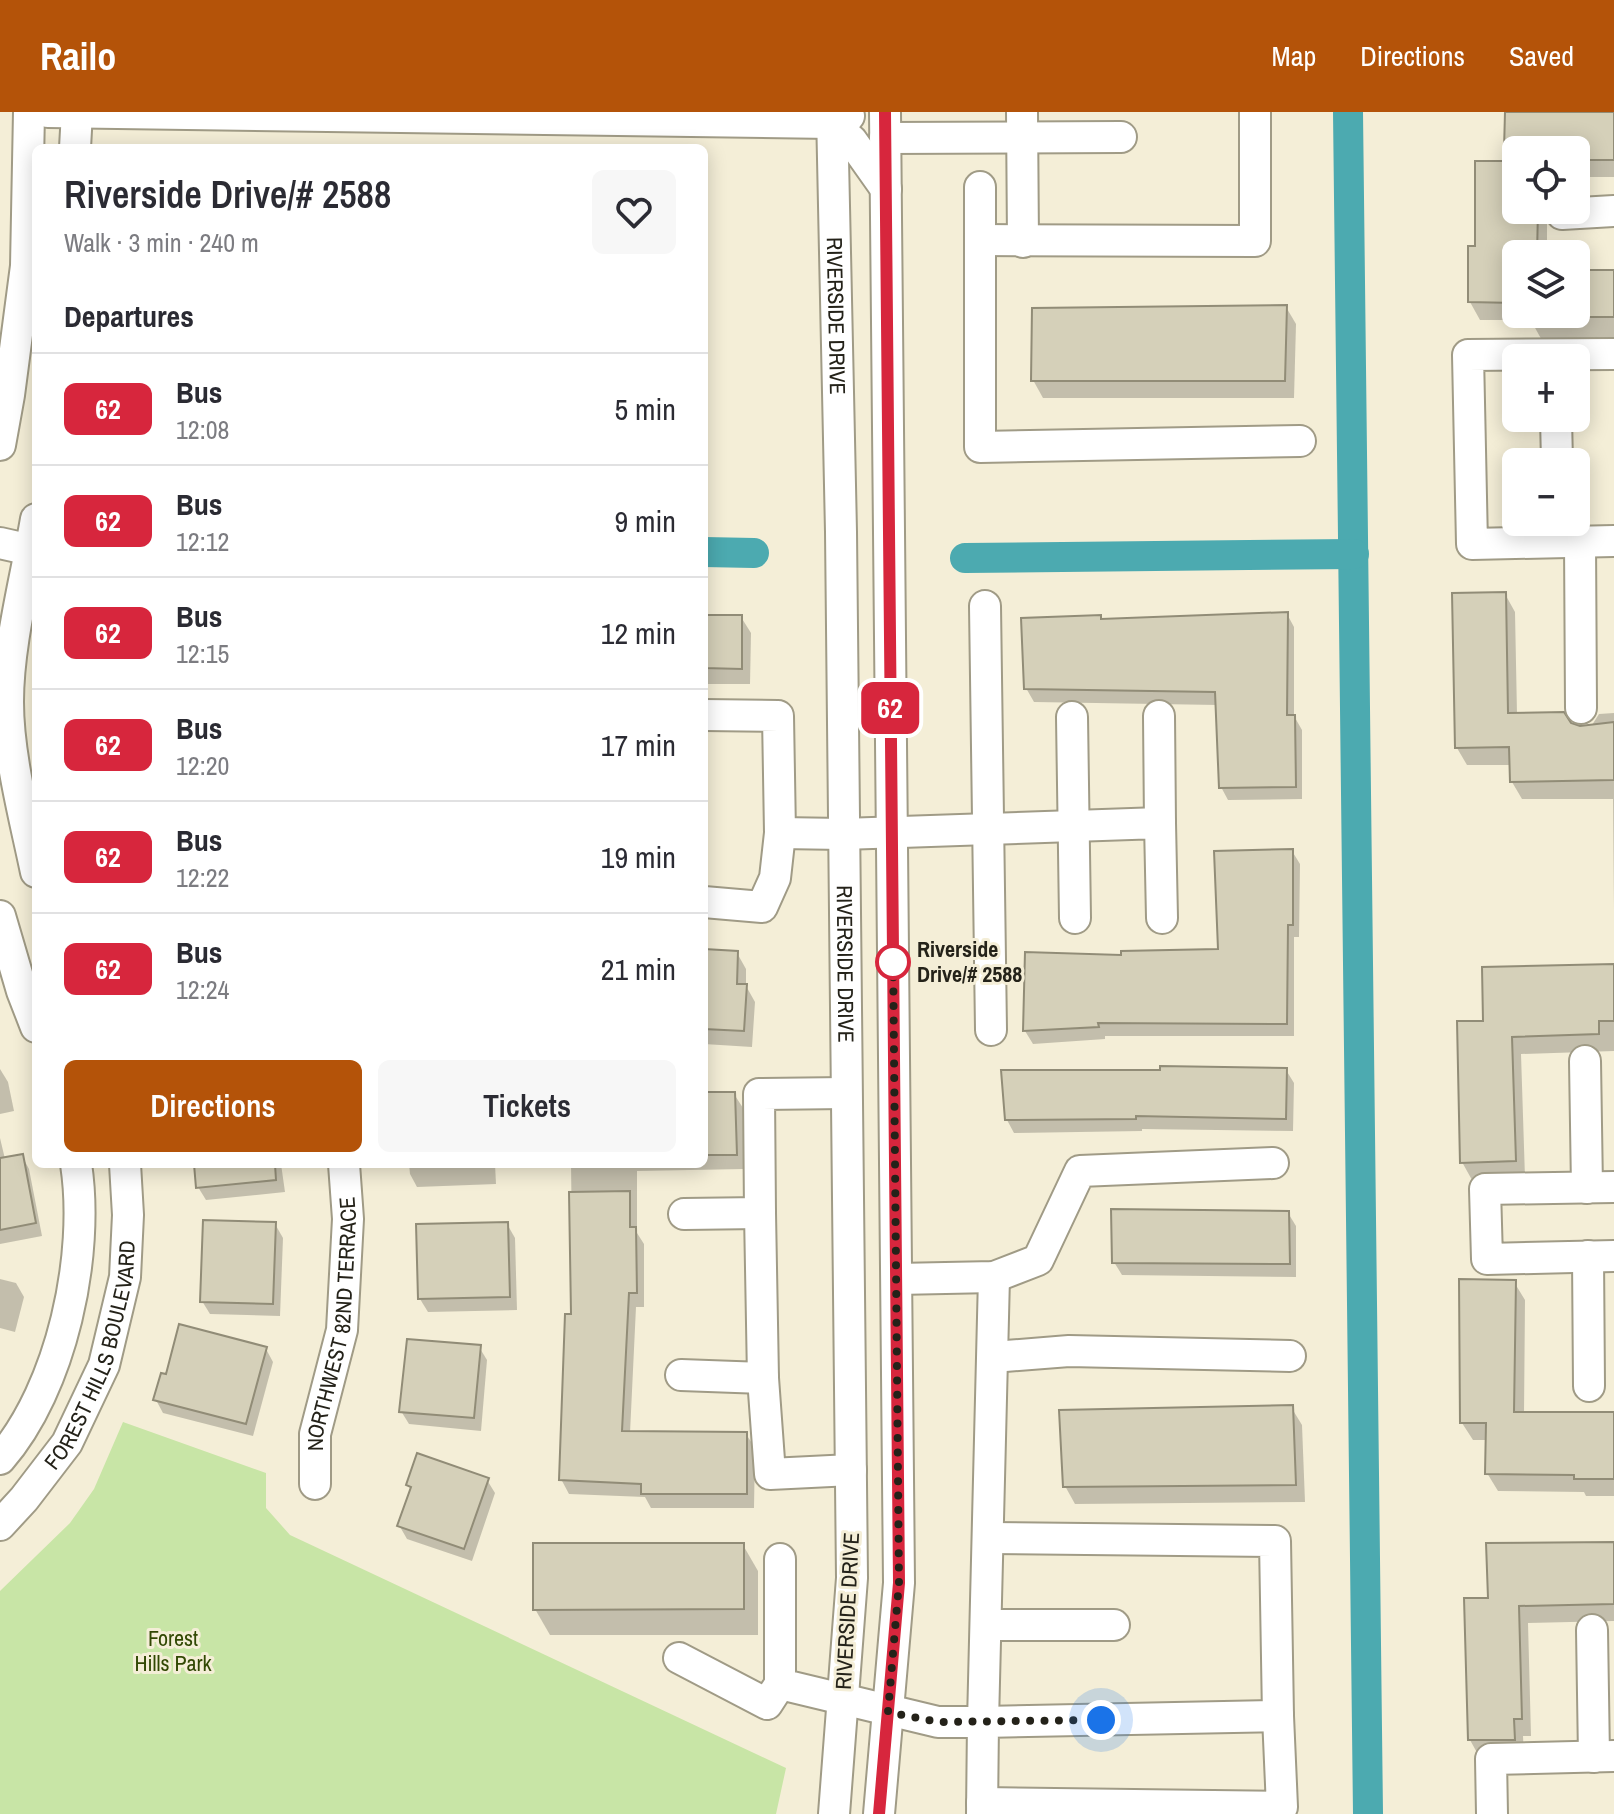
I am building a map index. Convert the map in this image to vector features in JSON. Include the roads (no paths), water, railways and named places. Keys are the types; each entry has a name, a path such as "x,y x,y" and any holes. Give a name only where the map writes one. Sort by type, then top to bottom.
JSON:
{"street":[{"path":"0,445 26,266 29,112"},
{"path":"74,144 67,112 839,116 852,141 886,189"},
{"path":"980,240 1255,241 1255,112"},
{"name":"RIVERSIDE DRIVE","path":"834,1814 852,1578 839,116"},
{"path":"1022,124 1023,242"},
{"path":"879,1814 899,1583 885,125 1022,124 1121,137"},
{"path":"980,187 980,447 1300,441"},
{"path":"1590,212 1614,211"},
{"path":"1590,355 1614,354"},
{"path":"1502,355 1468,355 1472,544 1556,536"},
{"path":"1566,536 1581,708"},
{"path":"1574,536 1614,541"},
{"path":"0,543 31,550"},
{"path":"32,544 12,658 8,703 17,779 32,852"},
{"path":"985,606 991,1030"},
{"path":"708,715 778,716 780,833 775,878 762,907 708,902"},
{"path":"1159,716 1162,918"},
{"path":"1072,717 1075,918"},
{"path":"780,833 843,834 1160,823"},
{"path":"0,916 19,993 32,1019"},
{"path":"1585,1061 1600,1188 1485,1189 1487,1259 1601,1256 1589,1386"},
{"path":"846,1093 759,1094 760,1213 763,1378 770,1486 851,1470"},
{"path":"897,1279 994,1277 1038,1260 1080,1171 1273,1163"},
{"name":"FOREST HILLS BOULEVARD","path":"0,1459 26,1421 47,1380 76,1282 81,1235 81,1194 77,1168"},
{"name":"FOREST HILLS BOULEVARD","path":"0,1525 67,1443 104,1365 125,1277 128,1215 125,1168"},
{"name":"NORTHWEST 82ND TERRACE","path":"315,1484 315,1434 342,1330 348,1219 344,1168"},
{"path":"684,1214 760,1213"},
{"path":"988,1538 1275,1541 1282,1807 982,1808 983,1722 994,1277"},
{"path":"993,1357 1069,1351 1290,1356"},
{"path":"681,1375 763,1378"},
{"path":"26,1421 67,1443"},
{"path":"679,1658 767,1704 780,1684 780,1559"},
{"path":"986,1625 1114,1625"},
{"path":"1492,1814 1491,1759 1604,1756 1592,1630"},
{"path":"780,1684 938,1722 1278,1716"}],"waterway":[{"path":"1348,112 1368,1814"},
{"path":"708,552 754,553"},
{"path":"965,558 1354,554"}],"place":[{"name":"Riverside Drive/# 2588","path":"893,962"}],"park label":[{"name":"Forest Hills Park","path":"173,1650"}]}
